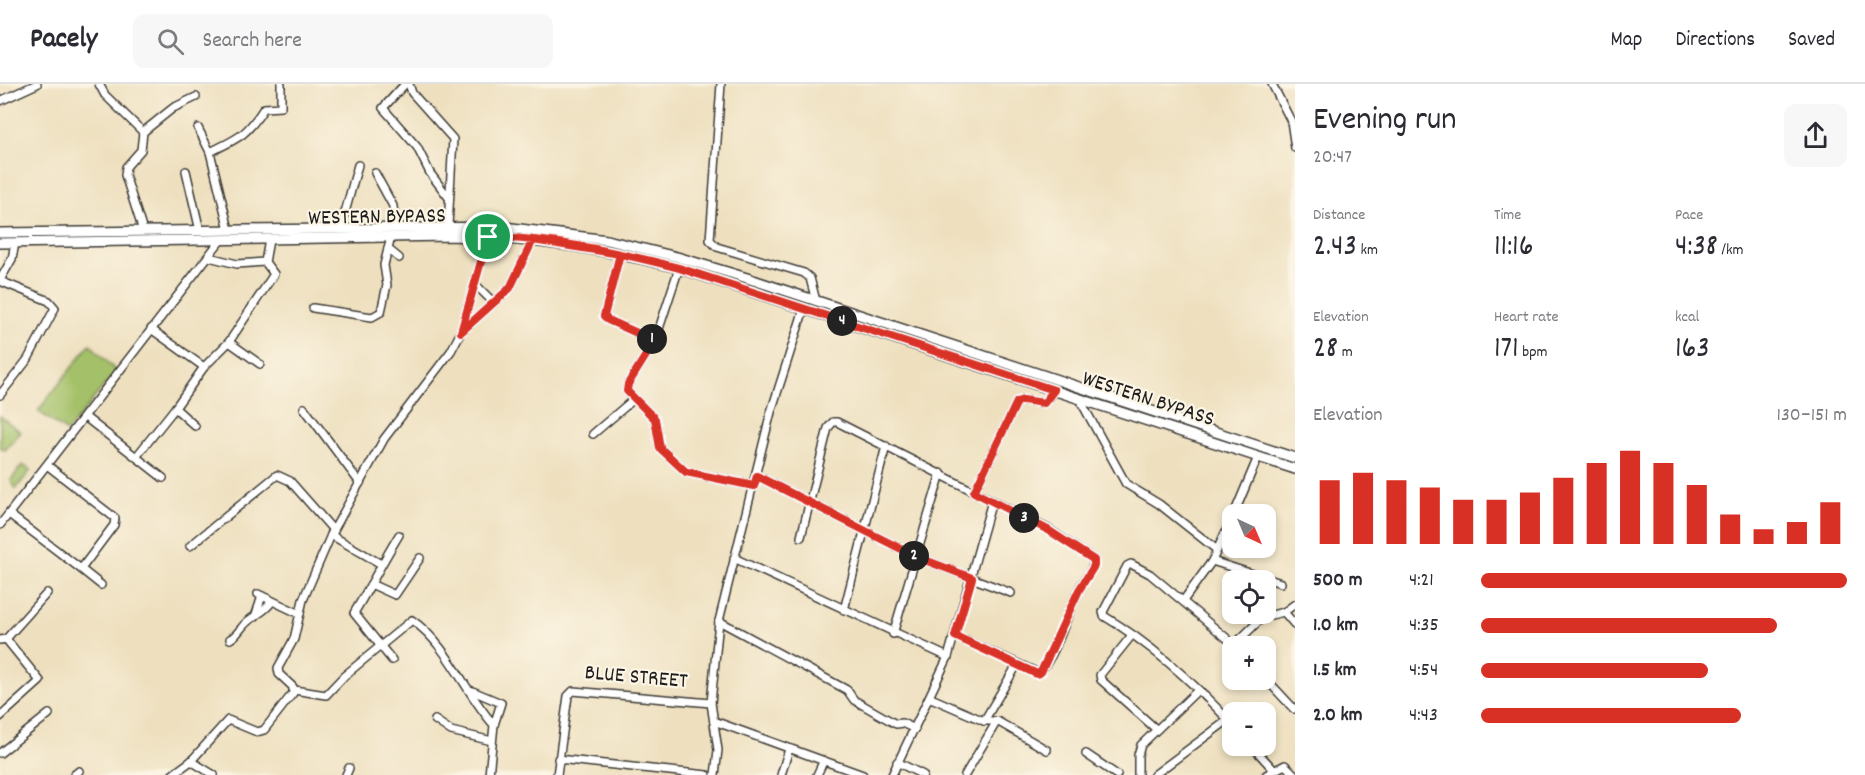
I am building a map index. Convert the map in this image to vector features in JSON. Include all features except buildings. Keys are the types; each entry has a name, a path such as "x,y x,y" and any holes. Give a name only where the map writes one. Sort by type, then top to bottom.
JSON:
{"main road":[{"name":"WESTERN BYPASS","path":"0,233 448,226 536,230 607,240 677,256 1295,458"},
{"path":"326,228 326,238"},
{"name":"WESTERN BYPASS","path":"0,243 488,237 533,240 620,254 679,268 1295,469"}],"street":[{"path":"0,101 36,84"},
{"path":"99,84 105,95 143,132"},
{"path":"210,153 245,134 254,126 264,108 281,107 281,84"},
{"path":"448,226 453,139 412,93 407,84 383,108 417,147 430,173 449,198"},
{"path":"721,84 710,240 717,247 804,273 810,278 816,301"},
{"path":"1272,84 1291,121 1295,148"},
{"path":"142,231 124,175 126,167 141,150 143,132 173,108 196,97"},
{"path":"198,128 210,153 229,230"},
{"path":"341,227 358,165"},
{"path":"186,171 200,231"},
{"path":"375,173 393,206 395,226"},
{"path":"313,308 372,317 377,315 383,307 387,285 384,265 390,237"},
{"path":"488,237 461,332 450,353 384,439 332,533 316,565 294,639 278,672 294,690 326,695 412,620 435,642 470,690 476,706 494,725"},
{"path":"265,262 269,240"},
{"path":"461,332 510,288 533,240"},
{"path":"0,525 220,241"},
{"path":"0,395 25,363 55,309 49,301 0,281 12,259 15,243"},
{"path":"388,249 399,258"},
{"path":"620,254 604,316 608,320 655,341"},
{"path":"136,457 204,367 229,342 273,276 272,267 265,262 237,264 209,257"},
{"path":"679,268 655,341 628,384 627,391 655,419 660,448 686,472 754,486"},
{"path":"475,284 494,303"},
{"path":"715,775 718,750 711,703 719,621 757,476 771,412 804,309"},
{"path":"151,329 204,367"},
{"path":"229,342 260,364"},
{"path":"974,492 1017,402 1023,400 1044,403 1054,390"},
{"path":"1078,398 1126,484 1159,504 1217,550"},
{"path":"592,434 634,399"},
{"path":"175,408 195,426"},
{"path":"304,408 360,483"},
{"path":"85,417 163,478"},
{"path":"801,537 830,424 837,422 941,473 1048,530 1091,557 1094,562 1042,671 1037,674 955,636"},
{"path":"844,610 886,446"},
{"path":"1238,504 1258,457"},
{"path":"47,465 115,518 114,525 81,569"},
{"path":"893,634 941,473"},
{"path":"190,546 277,475 290,481 332,533 381,564"},
{"path":"757,476 917,557 1011,593"},
{"path":"892,775 931,698 948,657 992,501"},
{"path":"9,514 101,585"},
{"path":"392,660 354,615 373,585 381,564 399,535"},
{"path":"1183,601 1212,561 1222,539"},
{"path":"373,585 391,596 395,595 420,558"},
{"path":"734,558 893,634 948,657"},
{"path":"1212,561 1281,583"},
{"path":"1222,715 1198,690 1103,614 1129,564 1150,574 1223,636"},
{"path":"0,717 40,681 3,640 47,593"},
{"path":"255,617 260,595 300,614"},
{"path":"230,639 255,617 265,612 272,601"},
{"path":"1245,636 1263,617 1284,612 1295,604"},
{"path":"1284,612 1295,625"},
{"path":"719,621 847,690 854,700 896,724 902,723 915,729"},
{"path":"1132,635 1100,675 1101,680 1156,729"},
{"path":"984,721 1017,665"},
{"path":"172,775 191,761 228,720 257,732 264,730 294,690"},
{"path":"470,690 501,703 494,725 489,775"},
{"path":"1138,775 1140,748 1156,729 1198,690"},
{"path":"1276,690 1294,709"},
{"name":"BLUE STREET","path":"557,775 568,696 573,691 711,703"},
{"path":"931,698 984,721 997,721 1047,750"},
{"path":"0,753 49,714"},
{"path":"435,720 451,731 492,741"},
{"path":"714,721 823,762 858,771 862,775"},
{"path":"965,775 997,721"},
{"path":"1154,775 1222,728"},
{"path":"781,775 789,749"},
{"path":"1086,754 1117,775"},
{"path":"1261,756 1274,770"},
{"path":"558,759 707,775"},
{"path":"191,761 214,775"},
{"path":"817,775 823,762"},
{"path":"897,762 923,775"},
{"path":"1266,775 1287,765 1294,775"}],"green space":[{"path":"90,344 116,371 67,432 38,411"},
{"path":"0,416 21,432 5,450 0,447"},
{"path":"22,465 31,470 16,489 11,480"}],"route":[{"path":"488,237 461,332 510,288 533,240 605,251 620,254 604,313 604,316 608,320 655,341 628,384 627,391 655,419 654,424 660,448 665,454 688,474 754,486 757,476 917,557 972,578 955,636 1037,674 1041,672 1065,625 1079,590 1094,566 1094,560 1048,530 974,492 1017,402 1023,400 1044,403 1054,390 679,268 640,258 605,251 561,244 533,240 488,237"}]}
